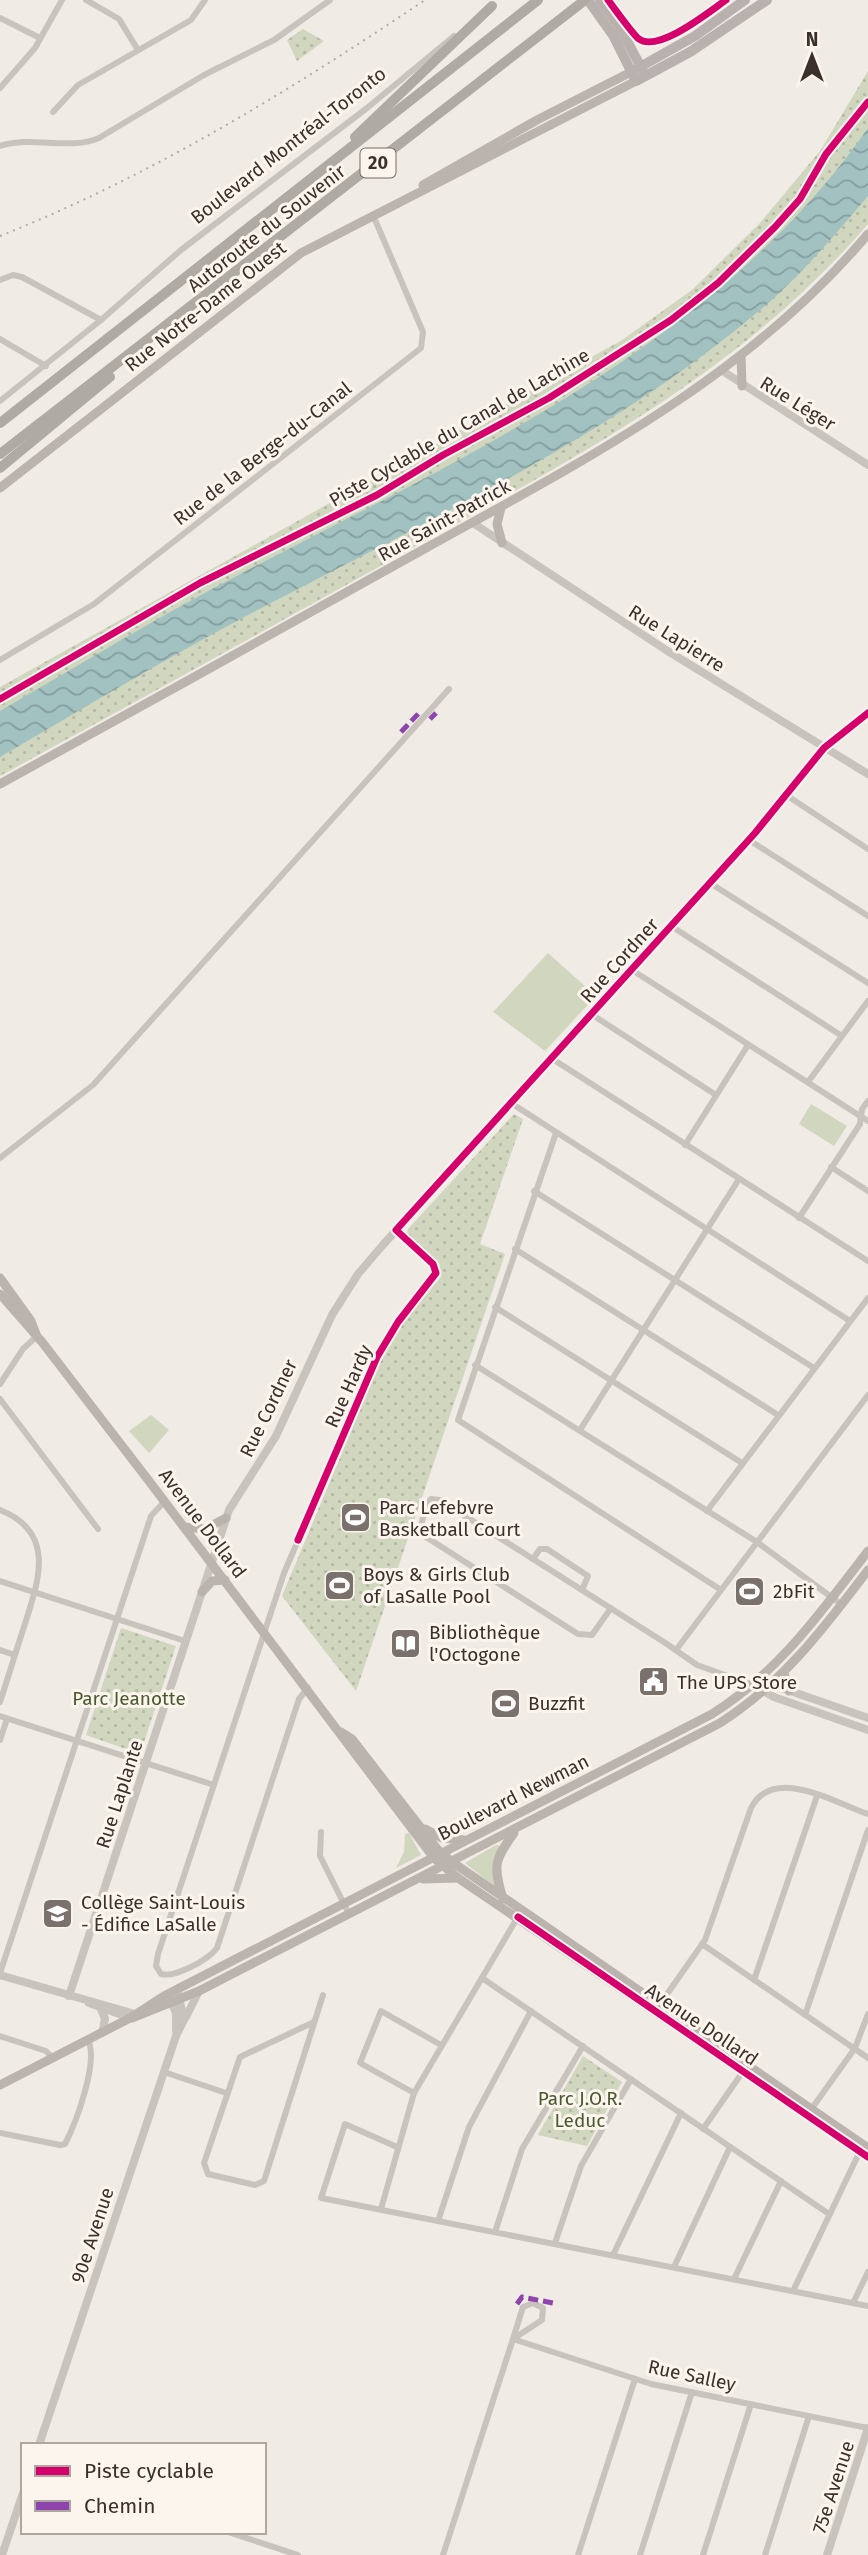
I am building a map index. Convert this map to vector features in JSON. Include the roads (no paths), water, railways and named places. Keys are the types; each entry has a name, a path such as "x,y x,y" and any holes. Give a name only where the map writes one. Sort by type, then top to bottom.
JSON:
{"highway":[{"name":"Autoroute du Souvenir","path":"0,420 538,0"},
{"name":"Autoroute du Souvenir","path":"0,454 170,325 586,0"},
{"path":"323,169 495,3"},
{"path":"0,468 170,325"}],"main road":[{"path":"586,0 600,4 638,74"},
{"name":"Rue Notre-Dame Ouest","path":"638,74 745,0"},
{"name":"Rue Notre-Dame Ouest","path":"0,488 278,270 320,242 373,215 525,126 690,52 767,0"},
{"name":"Rue Saint-Patrick","path":"0,784 575,467 741,355 802,303 868,234"},
{"path":"741,355 742,386"},
{"path":"500,508 497,524 502,543"},
{"name":"Avenue Dollard","path":"0,1278 31,1321 37,1336"},
{"name":"Avenue Dollard","path":"0,1294 24,1325 37,1336 225,1580 341,1732 346,1744 438,1856 503,1899 520,1914"},
{"path":"184,1527 205,1529 226,1518"},
{"name":"Boulevard Newman","path":"0,2085 694,1724 753,1685 794,1646 868,1551"},
{"name":"Boulevard Newman","path":"174,1996 199,1991 706,1731 767,1689 785,1673 868,1570"},
{"path":"202,1592 212,1581 225,1580"},
{"path":"785,1673 789,1690"},
{"name":"Avenue Dollard","path":"341,1732 352,1739 420,1827 438,1856"},
{"path":"420,1827 443,1838 468,1840"},
{"path":"503,1899 497,1879 497,1860 517,1828"},
{"name":"Avenue Dollard","path":"448,1864 458,1878 520,1914 864,2148 868,2157"},
{"path":"418,1879 458,1878"}],"street":[{"path":"0,88 40,38 62,0"},
{"path":"86,0 119,19 138,50"},
{"path":"54,112 76,86 191,20 205,0"},
{"path":"0,146 19,141 96,140 236,57 274,40 330,0"},
{"name":"Boulevard Montréal-Toronto","path":"0,401 101,320 180,250 367,108 495,3"},
{"path":"0,18 40,38"},
{"path":"93,65 98,74"},
{"name":"Rue de la Berge-du-Canal","path":"0,660 96,603 421,348 423,332 373,215"},
{"path":"0,279 20,276 101,320"},
{"path":"0,339 46,366"},
{"name":"Rue Léger","path":"721,370 868,465"},
{"name":"Rue Lapierre","path":"473,523 669,653 868,774"},
{"path":"0,1158 101,1077 449,689"},
{"name":"Rue Cordner","path":"211,1562 226,1518 280,1429 336,1307 363,1268 710,883 824,748 868,713"},
{"path":"786,795 868,849"},
{"path":"749,839 868,916"},
{"path":"710,883 868,984"},
{"path":"671,926 842,1036"},
{"path":"632,970 868,1121"},
{"path":"808,1082 868,1001"},
{"path":"591,1014 716,1095"},
{"path":"685,1145 748,1045"},
{"path":"551,1058 868,1261"},
{"path":"799,1218 860,1124 868,1101"},
{"path":"511,1103 850,1321"},
{"path":"556,1133 458,1419 464,1426 721,1590"},
{"path":"831,1167 868,1191"},
{"path":"580,1430 739,1179"},
{"path":"534,1191 814,1368"},
{"name":"Rue Hardy","path":"264,1631 284,1573 377,1357 398,1322 436,1273 433,1264 396,1230"},
{"path":"515,1249 778,1415"},
{"path":"707,1511 868,1298"},
{"path":"495,1307 743,1463"},
{"path":"0,1384 23,1349 37,1336"},
{"path":"475,1365 757,1542 842,1605"},
{"path":"676,1650 868,1395"},
{"path":"0,1399 98,1530"},
{"path":"611,1608 592,1635 587,1637 578,1634 426,1537 421,1528 425,1507 432,1499 439,1499 611,1608 697,1665 767,1689 868,1730"},
{"path":"133,2016 0,1974 152,1513 164,1501"},
{"path":"0,1510 21,1522 35,1542 40,1565 35,1592 0,1702"},
{"path":"533,1559 542,1549 588,1576 582,1590"},
{"name":"Rue Laplante","path":"69,1996 211,1562"},
{"path":"0,1581 185,1641"},
{"path":"264,1631 156,1966 159,1973 169,1976 215,1952 299,1699 308,1688"},
{"path":"0,1650 15,1655"},
{"path":"767,1689 789,1690 868,1717"},
{"path":"0,1740 4,1718 214,1786"},
{"path":"657,2008 702,1944 755,1800 768,1789 782,1786 868,1814"},
{"path":"754,1980 817,1796"},
{"path":"805,2015 868,1830"},
{"path":"321,1832 320,1856 349,1914"},
{"path":"381,2209 414,2094 520,1914"},
{"path":"702,1944 868,2058"},
{"path":"482,1978 829,2214"},
{"name":"90e Avenue","path":"40,2443 176,2036 199,1991"},
{"path":"313,2022 240,2057 226,2093 204,2168 208,2174 260,2185 323,1994"},
{"path":"174,1996 184,2020"},
{"name":"90e Avenue","path":"174,1996 176,2036"},
{"path":"83,2000 101,2009 133,2016"},
{"path":"101,2009 104,2017 102,2033"},
{"path":"414,2094 360,2063 381,2011 441,2045"},
{"path":"438,2221 468,2127 531,2011"},
{"path":"809,2112 855,2048 868,2014"},
{"path":"0,2036 46,2051 53,2058"},
{"path":"0,2133 60,2146 65,2144 91,2065 92,2050 88,2040"},
{"path":"495,2232 522,2149 583,2046"},
{"path":"703,2129 745,2068"},
{"path":"164,2072 226,2093"},
{"path":"555,2243 581,2166 631,2079"},
{"path":"613,2255 681,2113"},
{"path":"397,2147 345,2123 321,2198 868,2306"},
{"path":"674,2267 730,2147"},
{"path":"793,2291 864,2148"},
{"path":"734,2279 781,2181"},
{"path":"853,2304 868,2272"},
{"path":"443,2555 523,2307 530,2303 541,2306 544,2313 542,2320 513,2339"},
{"name":"Rue Salley","path":"513,2339 635,2379 868,2428"},
{"path":"578,2555 635,2379"},
{"path":"640,2555 692,2392"},
{"path":"703,2555 751,2404"},
{"path":"765,2555 809,2416"},
{"name":"75e Avenue","path":"827,2555 868,2428"},
{"path":"2,2555 21,2499"},
{"path":"234,2534 298,2555"}],"water":[{"path":"868,128 868,196 788,285 716,346 654,390 521,471 216,632 0,757 0,711 182,605 501,436 585,386 665,331 739,271 808,204"}],"railway":[{"path":"0,236 165,159 271,98 425,0"}],"place":[{"name":"Parc Lefebvre Basketball Court","path":"356,1518"},
{"name":"Boys & Girls Club of LaSalle Pool","path":"340,1585"},
{"name":"2bFit","path":"750,1591"},
{"name":"Bibliothèque l'Octogone","path":"406,1643"},
{"name":"The UPS Store","path":"654,1682"},
{"name":"Buzzfit","path":"505,1703"},
{"name":"Collège Saint-Louis - Édifice LaSalle","path":"58,1913"}],"park label":[{"name":"Parc Jeanotte","path":"129,1698"},
{"name":"Parc J.O.R. Leduc","path":"580,2109"}]}
